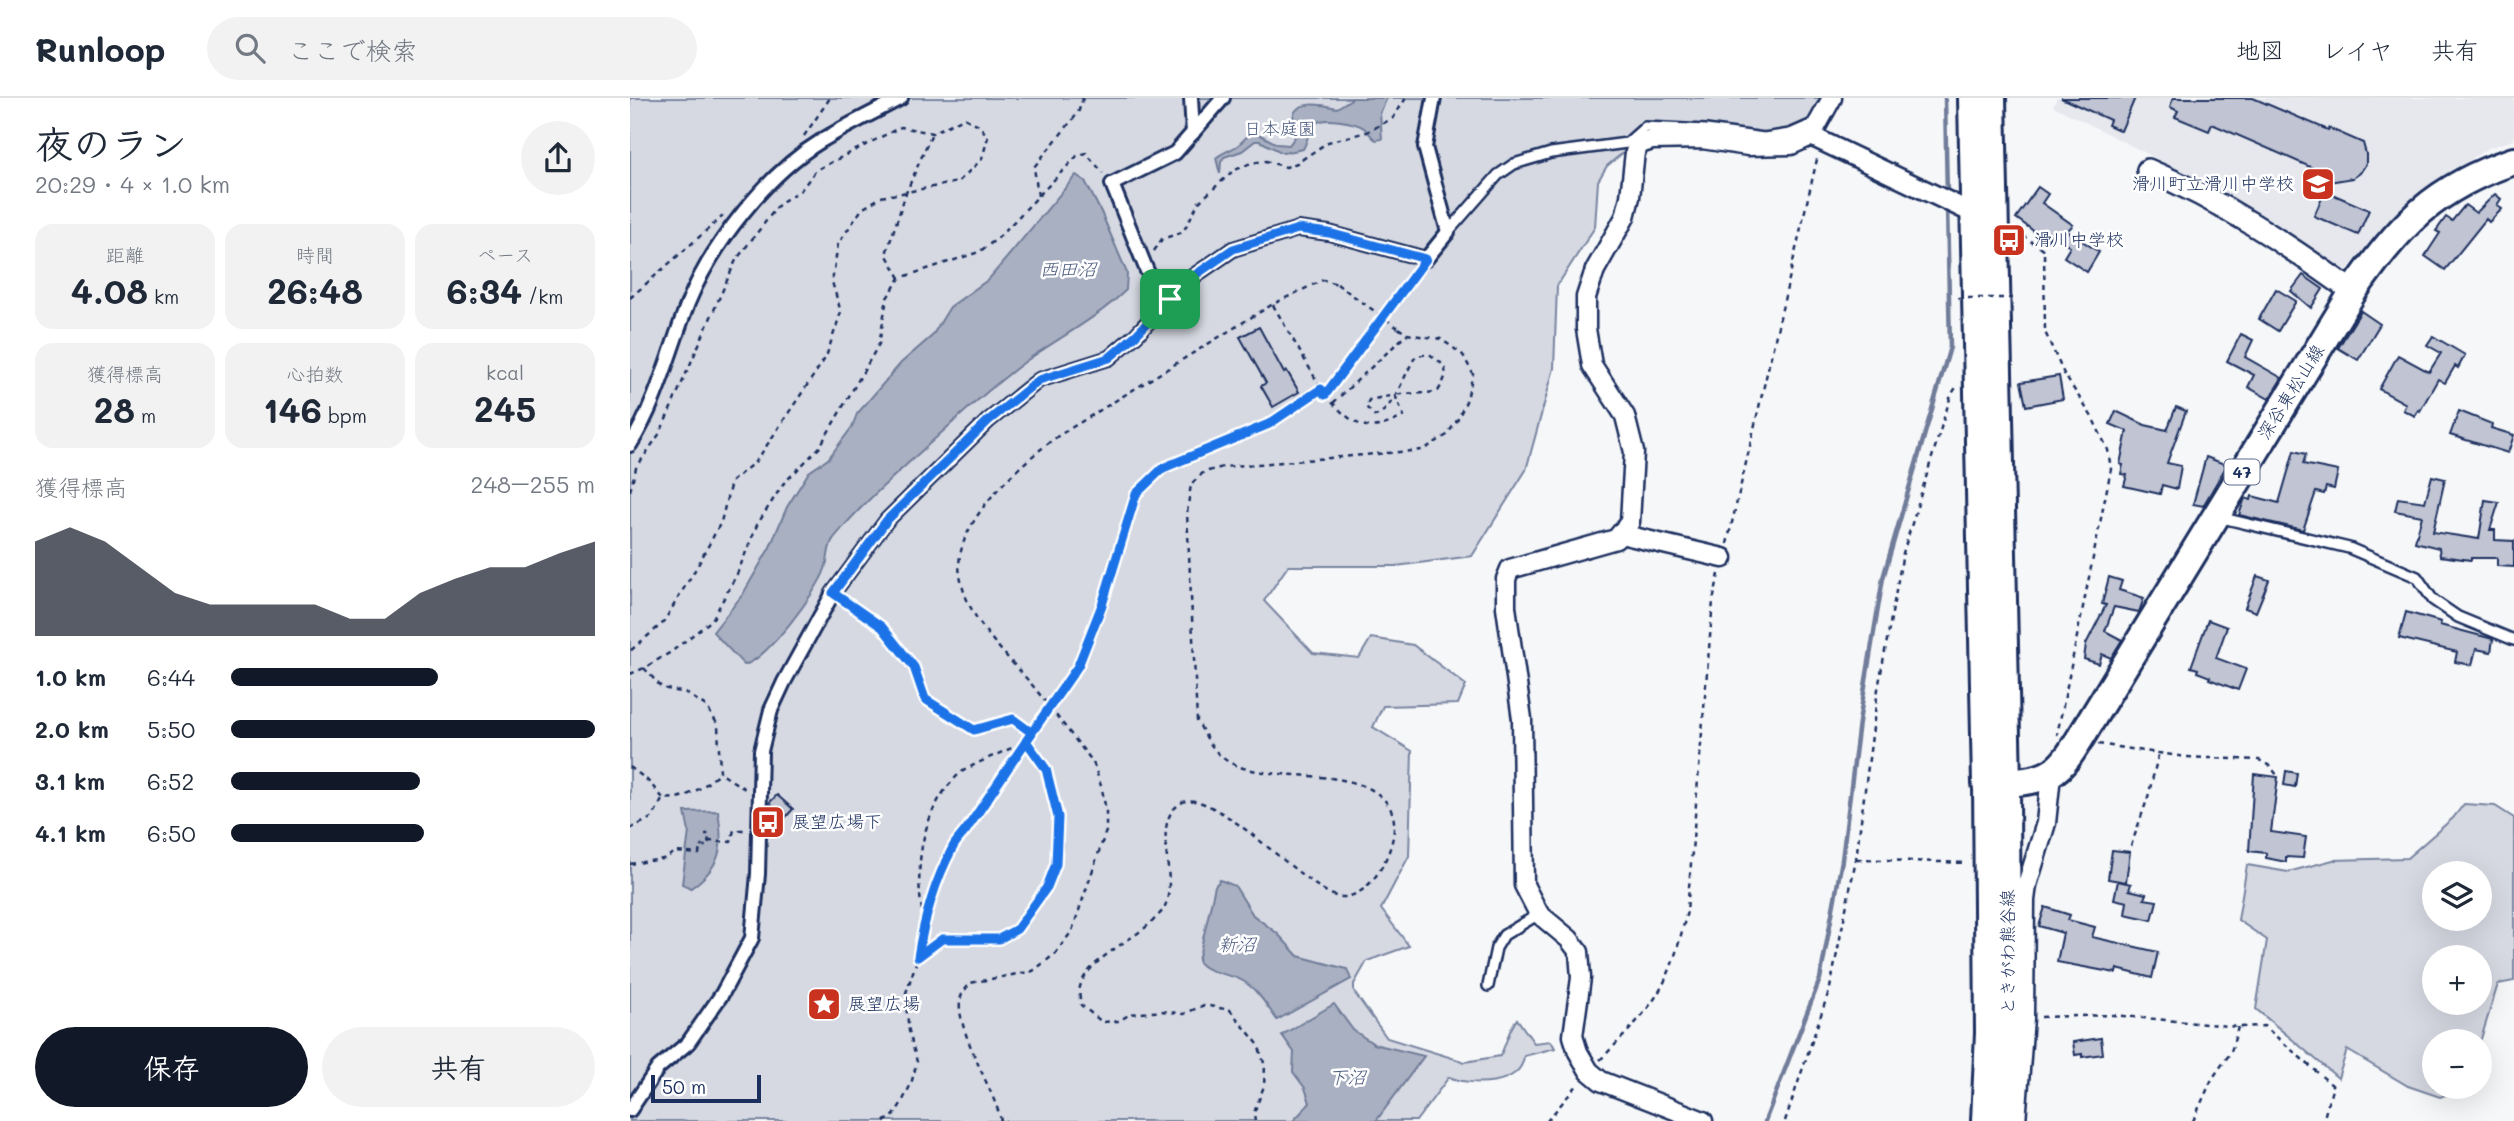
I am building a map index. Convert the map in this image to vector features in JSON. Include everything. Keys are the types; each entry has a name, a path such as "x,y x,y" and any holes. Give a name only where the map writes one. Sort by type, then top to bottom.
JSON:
{"main road":[{"path":"1972,98 1965,209 1996,783 2024,782 2051,775"},
{"path":"1965,209 1992,98"},
{"name":"深谷東松山線","path":"2051,775 2062,765 2069,736 2216,516 2380,252 2420,210 2474,176 2514,161"},
{"name":"ときがわ熊谷線","path":"1984,1121 1996,783"},
{"name":"ときがわ熊谷線","path":"1996,783 2008,1031 2003,1121"}],"street":[{"path":"630,445 642,425 690,300 705,269 751,204 790,163 821,141 901,98"},
{"path":"1191,98 1193,133"},
{"path":"1170,299 1154,283 1112,184 1175,153 1223,98"},
{"path":"630,1110 658,1068 688,1043 722,994 752,938 758,874 761,751 771,710 833,593 887,520 988,421 1039,380 1109,358 1136,335 1185,282 1233,249 1298,229 1329,233 1426,259 1448,232 1425,147 1434,98"},
{"path":"1816,139 1821,120 1832,98"},
{"path":"1703,1121 1601,1081 1589,1071 1578,1052 1573,1036 1581,978 1579,952 1569,939 1539,914 1524,884 1521,811 1522,719 1506,607 1506,579 1510,569 1616,539 1630,522 1634,452 1625,416 1592,365 1586,329 1586,297 1595,270 1625,217 1630,197 1634,152 1640,144 1702,139 1748,146 1791,145 1816,139 1965,209"},
{"path":"2148,170 2217,201 2291,247 2353,292"},
{"path":"1621,534 1723,558"},
{"path":"2016,1121 2024,1018 2025,900 2046,823 2051,775"}],"lane":[{"path":"1448,232 1498,175 1514,164 1551,153 1627,143 1645,127 1706,130 1764,138 1790,134 1821,120"},
{"path":"2216,516 2349,548 2417,577 2433,600 2458,617 2514,640"},
{"path":"1488,986 1496,948 1504,935 1539,914"}],"path":[{"path":"804,136 830,98"},
{"path":"1038,196 1034,167 1078,113 1083,98"},
{"path":"1145,265 1162,239 1183,232 1199,202 1233,171 1251,163 1266,161 1286,167 1297,163 1328,142 1367,132 1393,118 1406,98"},
{"path":"630,491 636,468 660,433 736,260 780,203 801,190 816,170 901,127 932,133 964,118 979,125 988,137 982,159 958,182 881,197 862,209 838,244 832,282 841,312 825,357 757,460 731,482 721,522 663,623 630,651"},
{"path":"900,278 886,254 906,192 932,133"},
{"path":"1547,1121 1656,997 1678,949 1687,911 1713,601 1816,139"},
{"path":"630,674 671,652 712,620 737,574 757,525 783,485 819,448 868,363 878,344 887,298 900,278 979,252 998,238 1077,156 1086,153 1112,184"},
{"path":"630,298 717,219 738,206 751,204"},
{"path":"1965,209 2009,227 2043,250 2045,332 2063,374 2092,417 2108,450 2111,469 2069,736 2099,745 2221,760 2259,760 2270,766 2277,775"},
{"path":"1325,395 1426,259"},
{"path":"1001,1121 997,1105 964,1028 960,998 970,983 1033,971 1055,954 1072,931 1091,878 1106,831 1106,811 1093,762 980,622 969,603 959,572 962,550 971,526 999,487 1036,452 1058,436 1273,304 1323,280 1337,284 1407,334 1441,339 1463,355 1473,374 1468,399 1447,435 1423,450 1223,467 1204,472 1191,484 1187,513 1197,721 1212,747 1230,763 1253,769 1358,783 1375,790 1392,811 1394,830 1391,845 1377,878 1354,895 1335,896 1301,875 1225,814 1201,801 1186,801 1173,809 1165,825 1170,883 1166,906 1145,928 1091,968 1080,986 1081,1005 1102,1022 1119,1021 1130,1014 1164,1011 1184,1014 1204,1005 1230,1010 1258,1044 1265,1066 1264,1086 1254,1113 1255,1121"},
{"path":"1958,298 2014,298"},
{"path":"1273,304 1325,395 1357,425 1375,428 1404,416 1395,395"},
{"path":"1333,403 1407,334"},
{"path":"1395,395 1381,414 1375,416 1366,407 1369,400 1395,395 1408,393 1423,395 1438,391 1446,379 1447,370 1441,361 1429,354 1416,356 1395,395"},
{"path":"1785,1121 1830,988 1856,859 1878,690 1903,553 1951,395 1962,377"},
{"path":"884,1121 892,1118 901,1104 911,1084 917,1062 909,1031 905,996 938,879 953,845 1078,666 1102,605 1136,494 1163,468 1269,424 1321,389"},
{"path":"833,593 882,627 914,667 925,699 974,730 1013,719 1032,733"},
{"path":"644,668 662,688 686,693 706,706 718,725 720,773"},
{"path":"924,921 919,883 921,847 933,810 959,773 1026,741"},
{"path":"918,957 942,939 999,939 1017,929 1047,887 1056,864 1058,817 1046,769 1026,741"},
{"path":"2131,846 2148,797 2159,752"},
{"path":"630,766 648,780 663,798 675,800 702,789 720,773"},
{"path":"720,773 759,797"},
{"path":"630,829 653,817 663,798"},
{"path":"708,841 731,842 734,830 758,831"},
{"path":"630,864 663,859 676,852 699,855 700,846 708,846 709,834 705,834"},
{"path":"1856,859 1976,864"},
{"path":"2024,1018 2070,1014 2113,1015 2238,1027 2264,1026 2333,1086 2323,1121"},
{"path":"2193,1121 2212,1079 2231,1052 2238,1027"}],"shaded area":[{"name":"滑川町立滑川中学校","path":"2057,98 2514,98 2514,140 2488,148 2419,194 2382,227 2348,269 2341,270 2185,173 2053,106"}],"green space":[{"name":"日本庭園","path":"630,98 1824,98 1807,130 1788,140 1634,140 1607,166 1598,181 1595,227 1557,286 1554,368 1526,470 1472,556 1396,566 1288,566 1264,601 1313,653 1359,658 1371,638 1413,645 1466,685 1458,704 1383,706 1373,727 1412,751 1409,856 1381,909 1409,946 1367,961 1354,984 1354,992 1387,1038 1465,1062 1500,1056 1517,1019 1534,1043 1551,1041 1555,1048 1524,1056 1521,1066 1514,1074 1504,1079 1469,1082 1449,1077 1416,1121 630,1121"},
{"path":"2464,804 2495,806 2514,818 2514,981 2498,984 2492,1003 2492,945 2422,945 2422,1015 2488,1015 2484,1029 2422,1029 2422,1091 2408,1086 2347,1050 2338,1078 2256,1009 2267,940 2238,920 2247,865 2288,872 2333,860 2407,858 2453,818"}],"water":[{"path":"1353,98 1387,98 1380,113 1382,139 1376,140 1364,128 1354,124 1325,120 1311,129 1303,149 1283,153 1255,141 1242,151 1224,157 1220,174 1216,158 1237,146 1252,133 1255,132 1277,144 1289,145 1295,137 1293,120 1298,108 1310,105 1337,108"},
{"name":"西田沼","path":"1076,175 1085,181 1101,212 1127,273 1126,290 1102,310 997,383 874,495 832,541 825,569 802,608 765,651 744,665 713,632 743,594 770,547 787,507 809,472 828,459 852,427 857,414 901,363 932,336 950,307 989,279"},
{"path":"718,811 721,835 718,855 709,872 691,888 682,884 689,832 685,812"},
{"name":"新沼","path":"1220,880 1235,886 1253,915 1278,934 1298,956 1347,969 1351,979 1277,1020 1248,985 1202,965 1198,961 1215,886"},
{"name":"下沼","path":"1334,1004 1353,1030 1374,1044 1424,1056 1376,1121 1293,1121 1310,1103 1305,1088 1293,1072 1294,1052 1282,1035"}],"building":[{"path":"2061,98 2135,98 2121,131 2108,125 2110,120"},
{"path":"2173,98 2253,98 2363,143 2366,164 2353,178 2329,182 2331,176 2212,124 2209,131 2175,117 2178,111 2170,107"},
{"path":"2038,187 2048,194 2042,203 2073,225 2067,231 2099,252 2087,272 2064,257 2070,247 2052,234 2047,241 2016,218"},
{"path":"2325,191 2369,210 2358,235 2314,216"},
{"path":"2495,194 2501,199 2497,205 2502,209 2489,222 2486,219 2445,270 2425,256 2440,233 2436,231 2446,217 2452,221 2465,205 2476,213"},
{"path":"2303,275 2323,289 2311,308 2291,291"},
{"path":"2276,289 2296,301 2278,331 2259,319"},
{"path":"2361,311 2380,324 2358,360 2338,348"},
{"path":"1259,327 1284,373 1287,371 1299,392 1273,407 1261,386 1266,383 1240,337"},
{"path":"2241,334 2253,340 2245,357 2282,378 2269,399 2248,387 2254,375 2227,361"},
{"path":"2433,336 2465,355 2445,383 2438,379 2415,416 2403,410 2406,404 2379,389 2398,355 2429,372 2441,353 2427,345"},
{"path":"2059,376 2063,399 2026,406 2021,382"},
{"path":"2176,407 2186,411 2167,463 2181,466 2177,489 2162,485 2160,494 2124,486 2127,475 2121,474 2123,465 2120,464 2127,431 2110,424 2116,411 2145,425 2167,430"},
{"path":"2459,411 2492,424 2491,428 2514,435 2508,453 2450,435"},
{"path":"2294,451 2306,454 2303,464 2338,471 2334,489 2326,487 2324,494 2316,492 2303,530 2239,515 2245,498 2251,500 2252,496 2279,503"},
{"path":"2206,457 2227,465 2203,506 2193,504"},
{"path":"2432,476 2445,479 2433,532 2479,539 2485,500 2499,502 2490,530 2495,530 2495,540 2514,541 2514,567 2497,566 2497,558 2471,560 2440,556 2439,548 2415,542 2422,516 2395,511 2398,498 2425,502"},
{"path":"2257,576 2269,580 2256,612 2245,608"},
{"path":"2109,577 2122,581 2119,590 2144,598 2139,612 2114,607 2105,631 2122,640 2111,658 2102,654 2099,664 2084,659 2086,644 2106,605 2102,604"},
{"path":"2406,612 2441,622 2440,625 2493,639 2491,652 2476,649 2472,665 2455,662 2457,652 2399,638"},
{"path":"2208,620 2227,627 2216,658 2246,669 2238,690 2209,679 2210,677 2197,672 2198,669 2191,667"},
{"path":"2286,771 2297,773 2295,787 2284,785"},
{"path":"2254,774 2278,777 2271,832 2306,837 2303,858 2286,857 2286,862 2266,858 2266,853 2249,851"},
{"path":"777,795 793,809 785,818 769,803"},
{"path":"2112,850 2130,852 2126,882 2108,879"},
{"path":"2118,881 2131,884 2129,890 2146,894 2144,899 2157,901 2152,920 2125,914 2127,902 2114,899"},
{"path":"2045,907 2070,915 2068,920 2095,927 2092,937 2158,952 2152,978 2117,969 2116,973 2057,962 2063,933 2039,926"},
{"path":"2101,1038 2103,1054 2082,1057 2082,1054 2075,1055 2073,1042"}],"waterway":[{"path":"1945,98 1947,196"},
{"path":"1765,1121 1820,979 1842,860 1859,722 1883,578 1950,347 1947,205"}],"place":[{"name":"滑川町立滑川中学校","path":"2318,184"},
{"name":"滑川中学校","path":"2009,240"},
{"name":"展望広場下","path":"768,822"},
{"name":"展望広場","path":"824,1004"}],"route":[{"path":"1170,299 1136,335 1109,358 1039,380 988,421 887,520 833,593 882,627 914,667 925,699 974,730 1013,719 1032,733 1026,741 994,788 966,830 953,845 924,921 918,957 942,939 999,939 1017,929 1047,887 1056,864 1058,817 1046,769 1026,741 1059,695 1078,666 1102,605 1136,494 1163,468 1269,424 1321,389 1325,395 1426,259 1329,233 1298,229 1233,249 1185,282 1170,299"}]}
